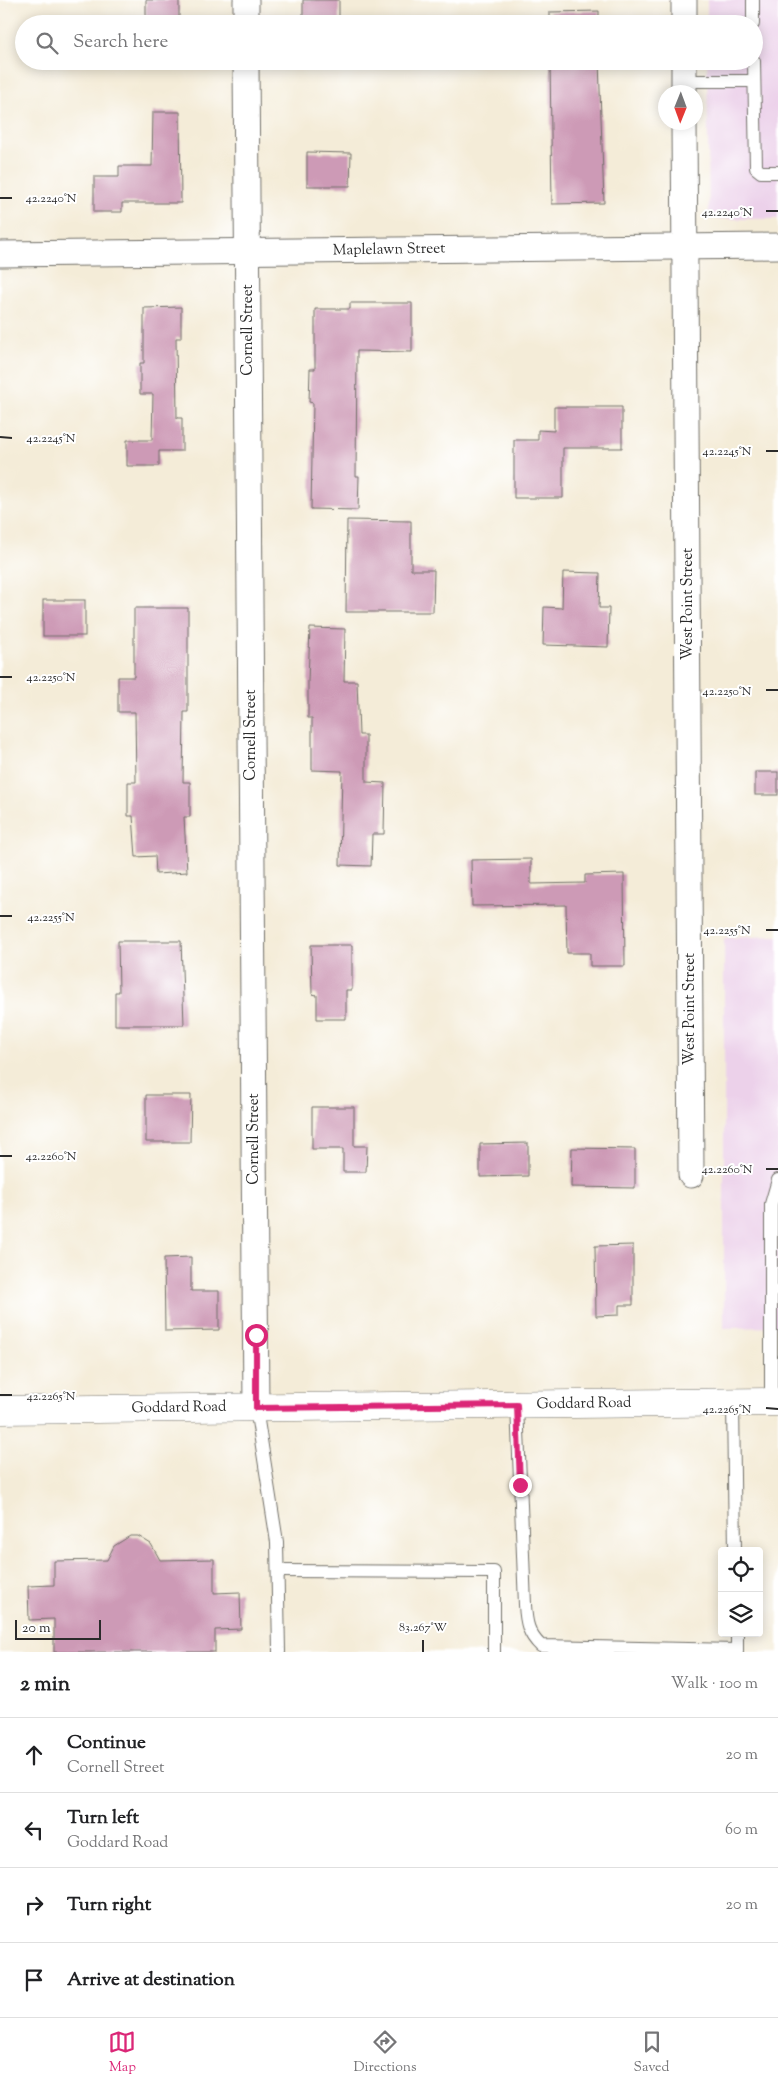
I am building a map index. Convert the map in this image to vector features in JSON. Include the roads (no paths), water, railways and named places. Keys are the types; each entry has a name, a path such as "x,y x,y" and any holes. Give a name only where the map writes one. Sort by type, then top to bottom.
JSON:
{"main road":[{"name":"Goddard Road","path":"0,1410 774,1402"}],"street":[{"path":"246,0 246,15"},
{"path":"684,0 684,15"},
{"name":"Cornell Street","path":"246,70 256,1408"},
{"name":"West Point Street","path":"684,130 691,1175"},
{"name":"Maplelawn Street","path":"0,254 778,246"}],"lane":[{"path":"752,0 753,15"},
{"path":"754,70 756,168 761,172 778,172"},
{"path":"684,78 754,81"},
{"path":"774,1402 771,1204 778,1180"},
{"path":"733,1403 735,1547"},
{"path":"517,1405 525,1605 527,1624 534,1639 541,1646 737,1651 737,1637"},
{"path":"256,1408 277,1542 279,1652"},
{"path":"278,1571 494,1572 494,1652"}]}
